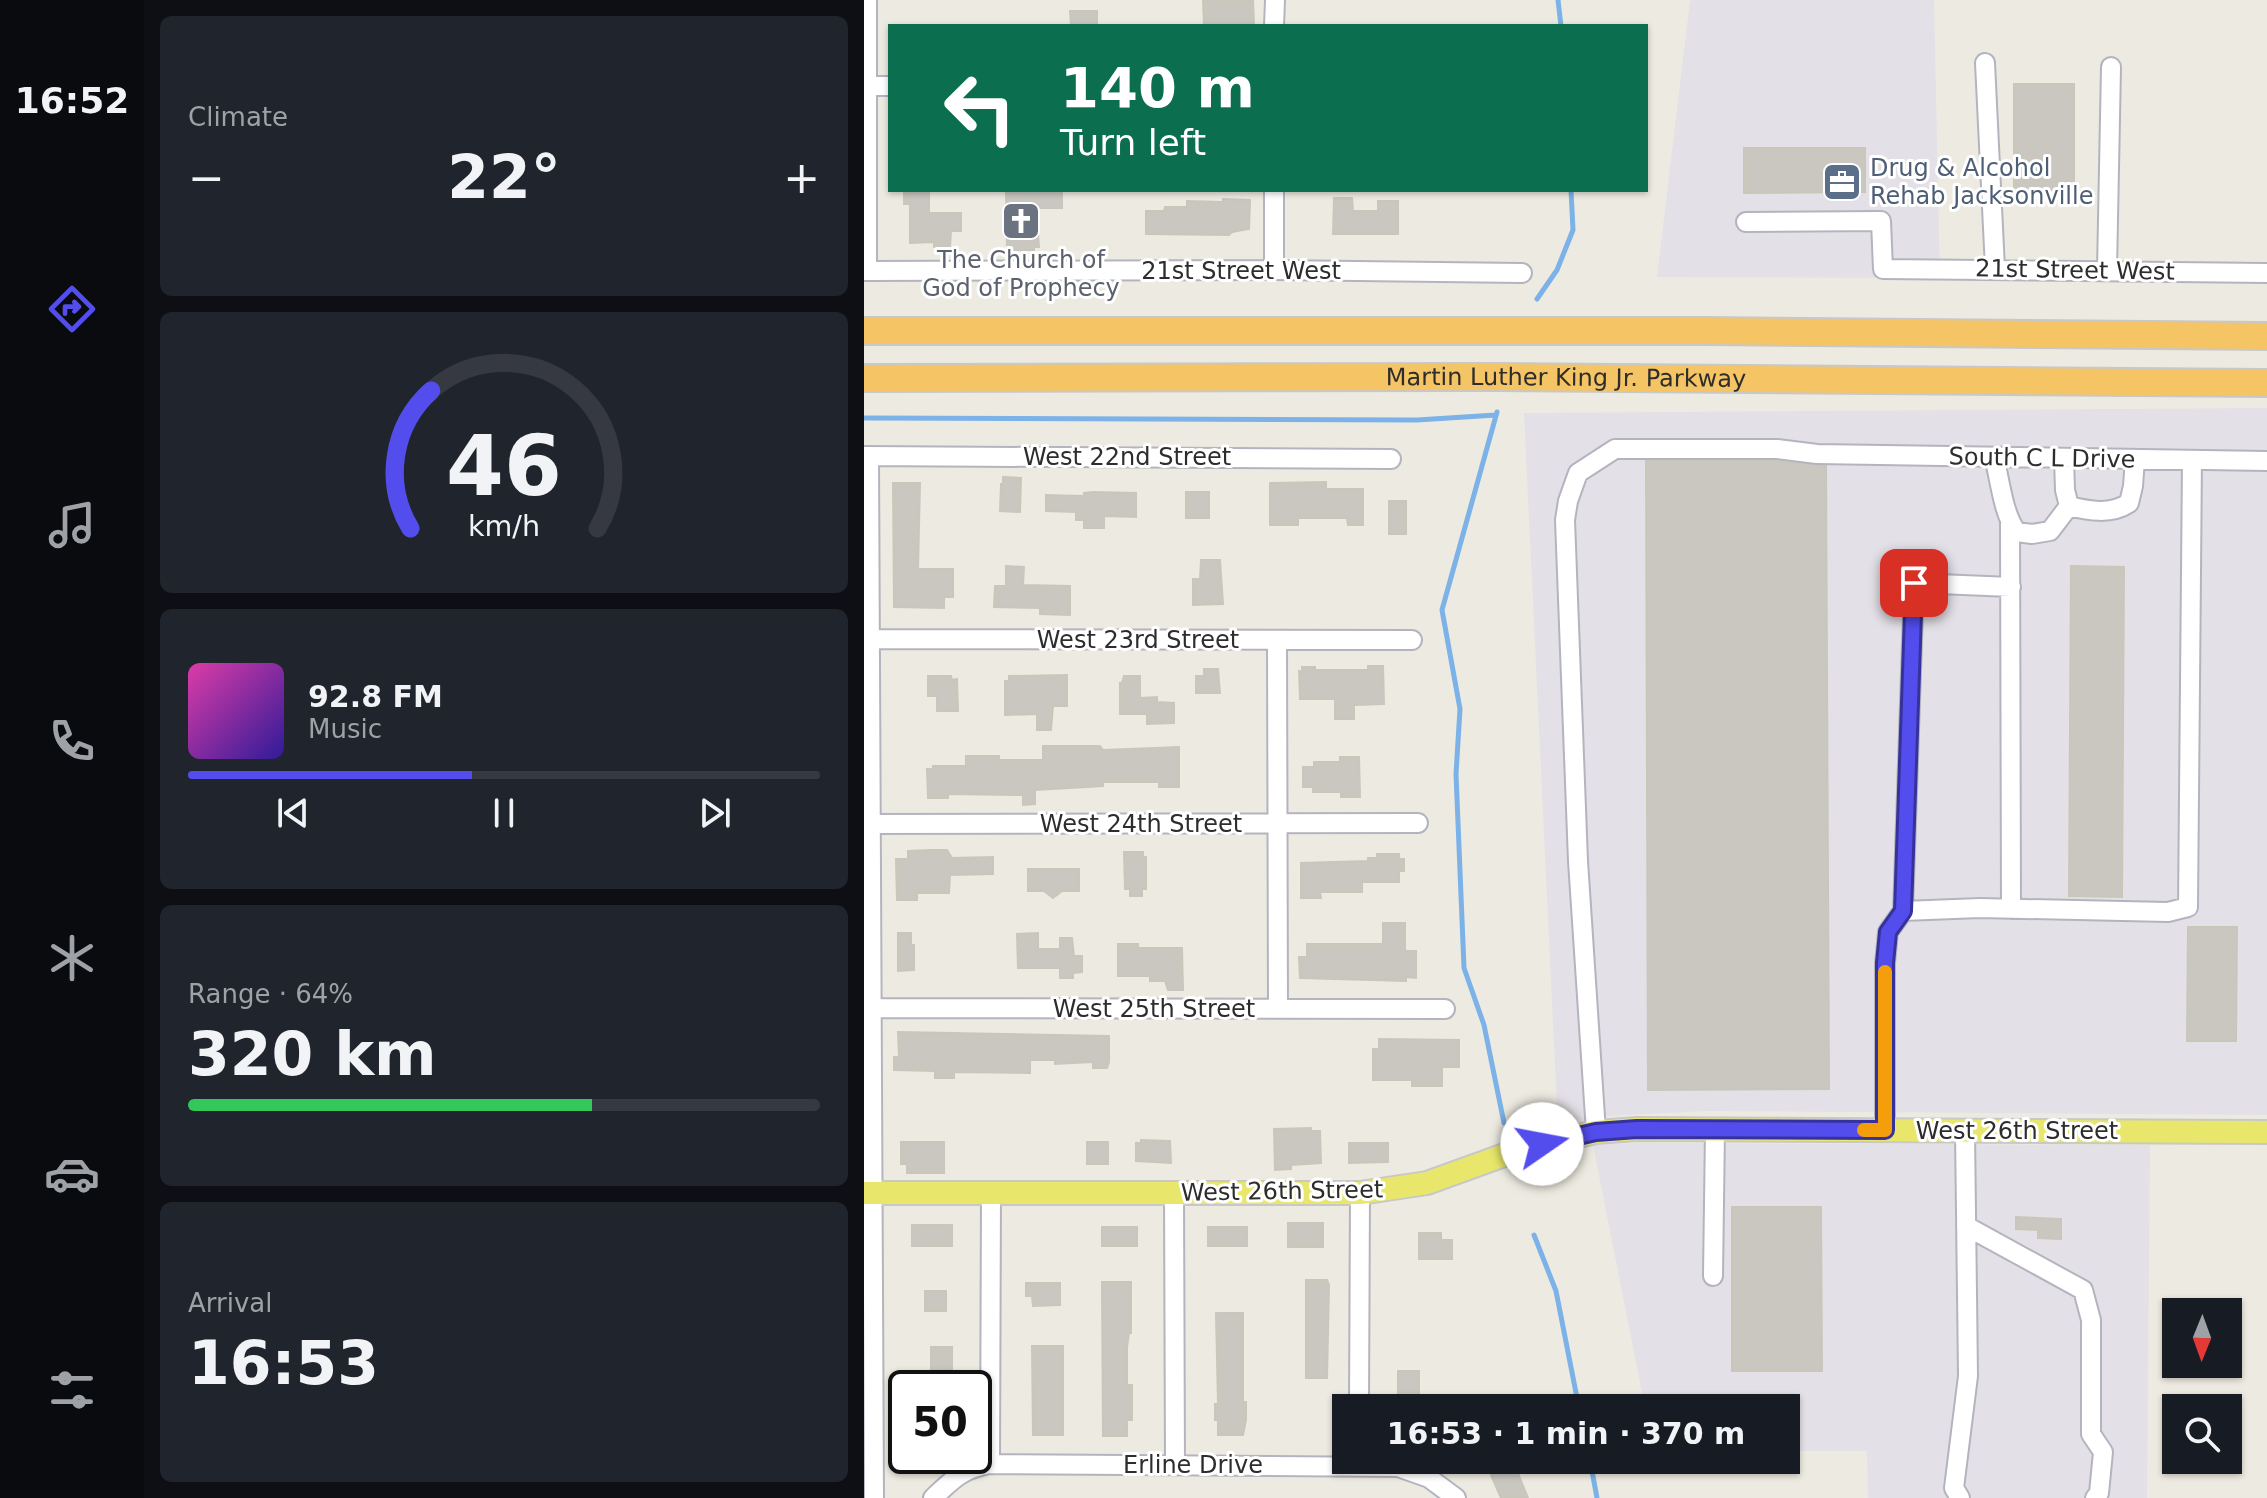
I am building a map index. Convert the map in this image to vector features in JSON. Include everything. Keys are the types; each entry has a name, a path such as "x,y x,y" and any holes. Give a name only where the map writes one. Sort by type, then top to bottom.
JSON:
{"highway":[{"name":"Martin Luther King Jr. Parkway","path":"864,331 1722,331 2267,336"},
{"name":"Martin Luther King Jr. Parkway","path":"864,378 1495,377 2267,383"}],"main road":[{"name":"West 26th Street","path":"868,1193 1360,1193 1427,1183 1521,1149 1596,1132 1637,1129 2267,1132"}],"street":[{"path":"865,271 867,0"},
{"path":"1274,24 1275,0"},
{"path":"1985,63 1995,269"},
{"path":"2107,270 2111,67"},
{"path":"866,86 888,86"},
{"path":"1274,192 1274,270"},
{"name":"21st Street West","path":"1746,222 1881,221 1883,269 2267,273"},
{"name":"21st Street West","path":"865,271 1522,273"},
{"name":"South C L Drive","path":"1596,1132 1578,861 1566,536 1568,501 1578,473 1615,449 1777,449 1817,454 2267,461"},
{"path":"867,456 869,1377 874,1498"},
{"name":"West 22nd Street","path":"867,456 1391,459"},
{"path":"1994,457 2010,523 2011,909"},
{"path":"2064,458 2069,506"},
{"path":"2069,506 2104,512 2120,509 2129,503 2135,459"},
{"path":"1903,911 2011,909 2168,912 2188,907 2192,460"},
{"path":"2010,523 2017,532 2032,534 2050,531 2069,506"},
{"path":"1885,1130 1885,963 1888,932 1903,911 1914,583 2011,587"},
{"name":"West 23rd Street","path":"867,638 1412,640"},
{"path":"1277,641 1278,1009"},
{"name":"West 24th Street","path":"868,824 1418,823"},
{"name":"West 25th Street","path":"868,1008 1445,1009"},
{"path":"1713,1276 1715,1130"},
{"path":"1960,1498 1954,1488 1968,1376 1965,1131"},
{"path":"990,1370 991,1192"},
{"path":"1174,1193 1175,1465"},
{"path":"1359,1394 1360,1193"},
{"path":"1966,1226 2083,1290 2091,1320 2091,1434 2103,1452 2099,1493 2095,1498"},
{"name":"Erline Drive","path":"992,1464 1332,1463"},
{"name":"Erline Drive","path":"933,1498 958,1474"},
{"name":"Erline Drive","path":"1421,1474 1456,1498"}],"shaded area":[{"path":"1690,0 1934,0 1940,278 1657,277"},
{"path":"2267,408 2267,1115 1706,1111 1610,1116 1558,1129 1524,413"},
{"path":"1593,1145 2150,1145 2147,1498 1868,1498 1867,1451 1800,1451 1800,1394 1642,1394"}],"building":[{"path":"1203,0 1253,0 1254,24 1204,24"},
{"path":"1070,11 1097,11 1097,24 1071,24"},
{"path":"2014,84 2074,84 2074,190 2014,190"},
{"path":"1744,148 1865,148 1865,192 1744,193"},
{"path":"904,192 929,192 929,213 961,213 961,231 951,231 950,247 934,247 934,242 910,243 910,204 904,204"},
{"name":"The Church of God of Prophecy","path":"1006,192 1062,192 1062,208 1036,208 1039,247 1034,247 1034,250 1007,250"},
{"path":"1334,198 1352,198 1353,211 1378,211 1378,201 1398,201 1398,234 1333,234"},
{"path":"1223,199 1250,200 1249,229 1229,235 1146,234 1146,211 1187,207 1187,201 1223,202"},
{"path":"1646,461 1776,461 1826,466 1829,1089 1648,1090"},
{"path":"1003,477 1021,478 1020,512 1000,511"},
{"path":"1326,482 1326,489 1363,489 1363,525 1348,525 1347,518 1298,518 1298,525 1270,525 1270,483"},
{"path":"893,483 920,483 918,569 953,569 953,597 944,597 944,608 894,607"},
{"path":"1186,492 1209,492 1209,518 1186,518"},
{"path":"1084,493 1136,493 1136,517 1104,516 1104,528 1084,528 1084,520 1076,520 1076,512 1046,511 1046,495 1084,496"},
{"path":"1389,501 1406,501 1406,534 1389,534"},
{"path":"1201,560 1220,560 1223,604 1193,605 1193,579 1200,579"},
{"path":"1006,566 1024,567 1023,585 1070,586 1070,615 1040,614 1040,608 994,607 995,586 1006,586"},
{"path":"2071,566 2124,567 2122,897 2069,896"},
{"path":"1368,666 1383,666 1384,704 1354,705 1354,719 1335,719 1335,699 1300,699 1299,671 1302,672 1302,667 1315,667 1315,670 1368,670"},
{"path":"1204,669 1218,669 1220,693 1196,693 1196,676 1204,676"},
{"path":"1067,675 1067,706 1053,706 1051,730 1037,730 1037,714 1005,715 1005,681 1009,681 1009,676"},
{"path":"928,676 957,679 958,711 937,711 937,696 928,696"},
{"path":"1124,676 1140,676 1140,698 1157,697 1157,702 1174,703 1174,723 1147,724 1147,714 1120,714 1120,683"},
{"path":"1043,746 1100,746 1103,750 1179,747 1179,787 1159,787 1159,782 1103,782 1103,786 1035,790 1035,804 1023,805 1023,795 948,794 948,798 928,798 927,769 933,769 933,766 966,766 966,756 1043,760"},
{"path":"1340,757 1359,757 1360,797 1341,797 1341,792 1313,792 1313,787 1303,787 1303,767 1314,767 1314,762 1340,762"},
{"path":"947,850 952,858 993,857 993,874 950,875 949,893 917,893 917,900 897,900 896,859 908,859 908,851"},
{"path":"1124,852 1143,852 1143,857 1146,857 1146,889 1142,889 1142,896 1130,896 1130,889 1125,889"},
{"path":"1377,854 1399,854 1399,859 1404,859 1404,871 1399,871 1399,882 1362,882 1362,892 1320,892 1321,898 1301,898 1301,863 1368,861 1368,858 1377,858"},
{"path":"1028,869 1079,869 1079,891 1062,891 1053,898 1044,891 1028,891"},
{"path":"1383,923 1405,923 1405,951 1416,951 1416,978 1406,977 1406,981 1300,978 1299,957 1307,957 1307,944 1383,944"},
{"path":"2188,927 2237,927 2236,1041 2187,1041"},
{"path":"898,933 911,933 914,970 898,971"},
{"path":"1038,933 1038,949 1060,949 1060,938 1072,938 1074,956 1082,956 1082,972 1073,973 1073,978 1060,978 1060,968 1018,968 1017,934"},
{"path":"1118,944 1138,944 1138,948 1182,948 1183,990 1168,990 1165,981 1150,981 1150,976 1118,976"},
{"path":"898,1032 1109,1036 1109,1062 1107,1068 1093,1068 1093,1062 1055,1064 1055,1060 1030,1060 1030,1073 954,1072 954,1078 935,1078 935,1071 894,1070 894,1057 899,1057"},
{"path":"1379,1039 1459,1040 1459,1067 1442,1067 1442,1086 1412,1086 1412,1080 1373,1080 1373,1049 1379,1049"},
{"path":"1311,1128 1311,1131 1320,1131 1321,1163 1291,1165 1291,1169 1275,1170 1274,1129"},
{"path":"1141,1140 1170,1141 1171,1163 1136,1161 1136,1143 1141,1143"},
{"path":"901,1142 944,1142 944,1173 907,1173 907,1164 901,1164"},
{"path":"1087,1142 1108,1142 1108,1164 1087,1164"},
{"path":"1349,1143 1388,1143 1388,1162 1349,1163"},
{"path":"1732,1207 1821,1207 1822,1371 1732,1371"},
{"path":"2016,1217 2061,1219 2061,1239 2038,1238 2038,1230 2016,1229"},
{"path":"1288,1223 1323,1223 1323,1247 1288,1247"},
{"path":"912,1225 952,1225 952,1246 912,1246"},
{"path":"1102,1227 1137,1227 1137,1246 1102,1246"},
{"path":"1208,1227 1247,1227 1247,1246 1208,1246"},
{"path":"1419,1233 1441,1233 1441,1240 1452,1240 1452,1259 1419,1259"},
{"path":"1306,1280 1327,1280 1329,1285 1327,1378 1306,1378"},
{"path":"1102,1282 1131,1282 1127,1385 1132,1385 1132,1420 1127,1420 1127,1436 1103,1436"},
{"path":"1026,1283 1060,1283 1060,1305 1033,1306 1032,1296 1026,1296"},
{"path":"925,1291 946,1291 946,1311 925,1311"},
{"path":"1216,1313 1243,1313 1243,1402 1246,1402 1246,1420 1243,1435 1218,1435 1218,1420 1215,1420 1215,1404 1218,1404"},
{"path":"1032,1346 1063,1346 1063,1435 1033,1435"},
{"path":"931,1347 952,1347 952,1370 931,1370"},
{"path":"1398,1371 1419,1371 1419,1394 1398,1394"},
{"path":"1518,1474 1528,1498 1501,1498 1491,1475"}],"waterway":[{"path":"1558,0 1561,24"},
{"path":"1537,299 1557,270 1573,230 1571,192"},
{"path":"1497,412 1442,610 1460,709 1456,774 1464,968 1484,1025 1504,1123"},
{"path":"864,418 1417,420 1496,415"},
{"path":"1534,1235 1556,1291 1576,1394"},
{"path":"1593,1474 1597,1498"}],"slow traffic":[{"path":"1864,1130 1885,1130 1885,972"}],"place":[{"name":"Drug & Alcohol Rehab Jacksonville","path":"1842,182"},
{"name":"The Church of God of Prophecy","path":"1021,221"}],"route":[{"path":"1542,1144 1596,1132 1637,1129 1885,1130 1885,963 1888,932 1903,911 1914,583"}]}
